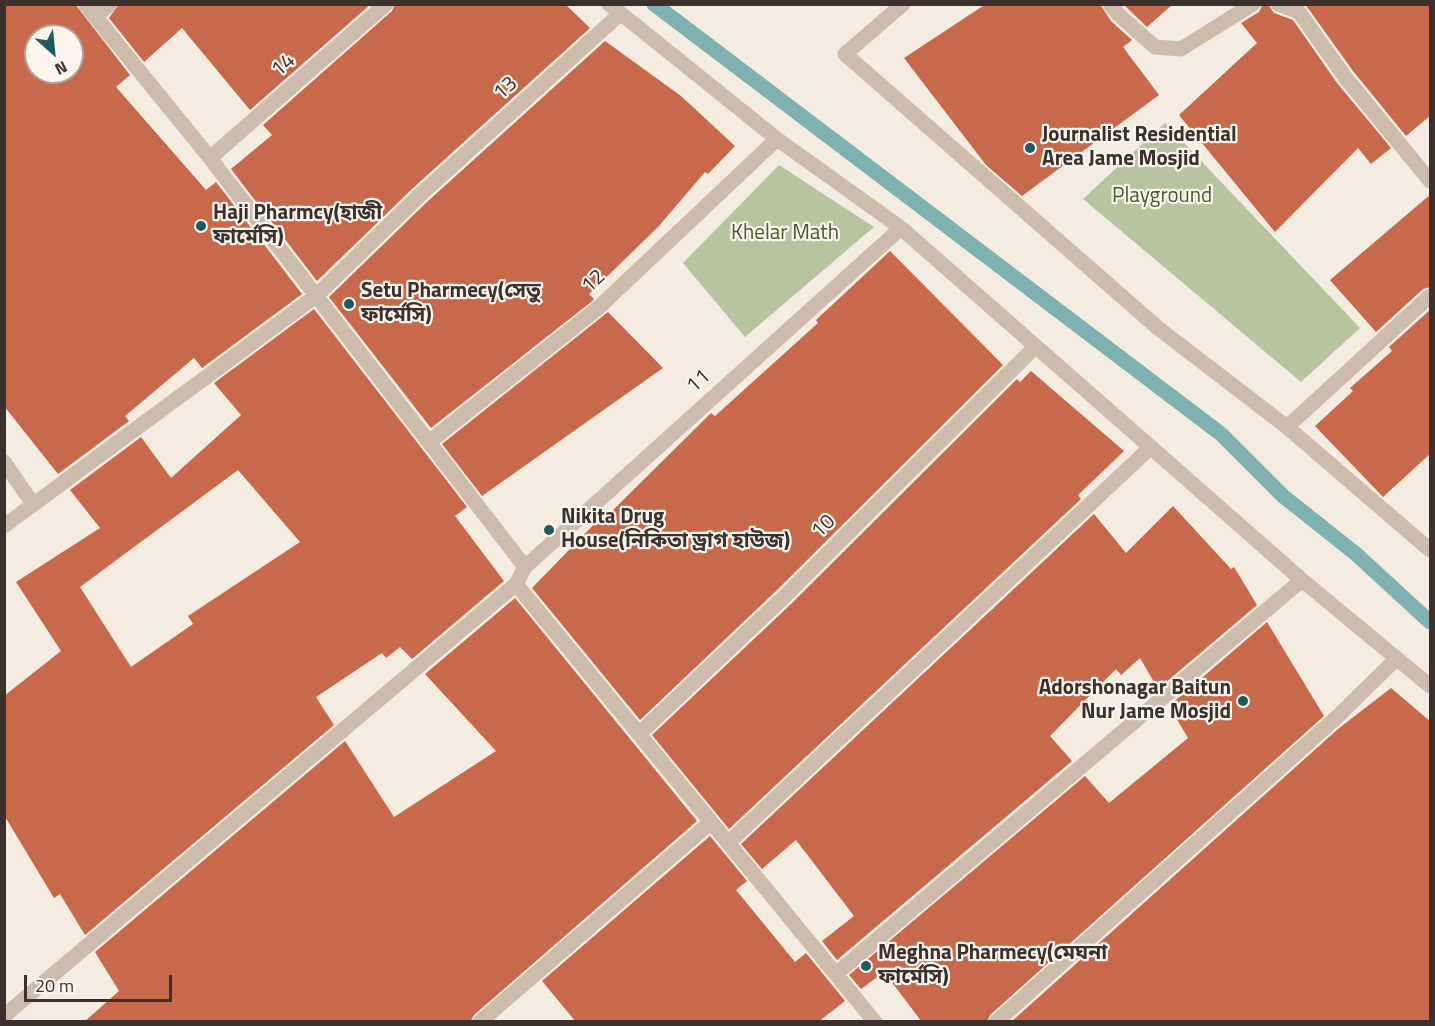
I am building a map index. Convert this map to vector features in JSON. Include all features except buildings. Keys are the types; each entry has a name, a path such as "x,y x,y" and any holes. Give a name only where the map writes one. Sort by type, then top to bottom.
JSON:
{"street":[{"path":"4,1016 516,584 525,567 210,158 85,4"},
{"path":"94,17 110,4"},
{"name":"14","path":"210,158 386,4"},
{"path":"903,4 845,54 1158,328 1287,427 1431,550"},
{"path":"1110,4 1155,47 1181,49 1253,4"},
{"path":"1278,4 1299,12 1345,77 1431,181"},
{"path":"615,9 777,139 901,228 1302,580 1431,686"},
{"name":"13","path":"4,526 316,296 615,9"},
{"name":"12","path":"429,442 597,309 777,139"},
{"name":"11","path":"525,567 901,228"},
{"path":"1287,427 1431,296"},
{"name":"10","path":"639,734 783,598 1036,346"},
{"path":"728,843 1151,447"},
{"path":"4,462 33,504"},
{"path":"836,974 1302,580"},
{"path":"516,584 875,1022"},
{"path":"996,1022 1337,717 1396,659"},
{"path":"480,1022 711,822"}],"green space":[{"name":"Playground","path":"1165,123 1360,328 1301,382 1083,199"},
{"name":"Khelar Math","path":"779,165 874,227 745,337 683,263"}],"waterway":[{"path":"654,4 1221,434 1283,496 1356,554 1430,622"}],"place":[{"name":"Journalist Residential Area Jame Mosjid","path":"1030,148"},
{"name":"Haji Pharmcy(হাজী ফার্মেসি)","path":"201,226"},
{"name":"Setu Pharmecy(সেতু ফার্মেসি)","path":"349,304"},
{"name":"Nikita Drug House(নিকিতা ড্রাগ হাউজ)","path":"549,530"},
{"name":"Adorshonagar Baitun Nur Jame Mosjid","path":"1243,701"},
{"name":"Meghna Pharmecy(মেঘনা ফার্মেসি)","path":"866,966"}]}
